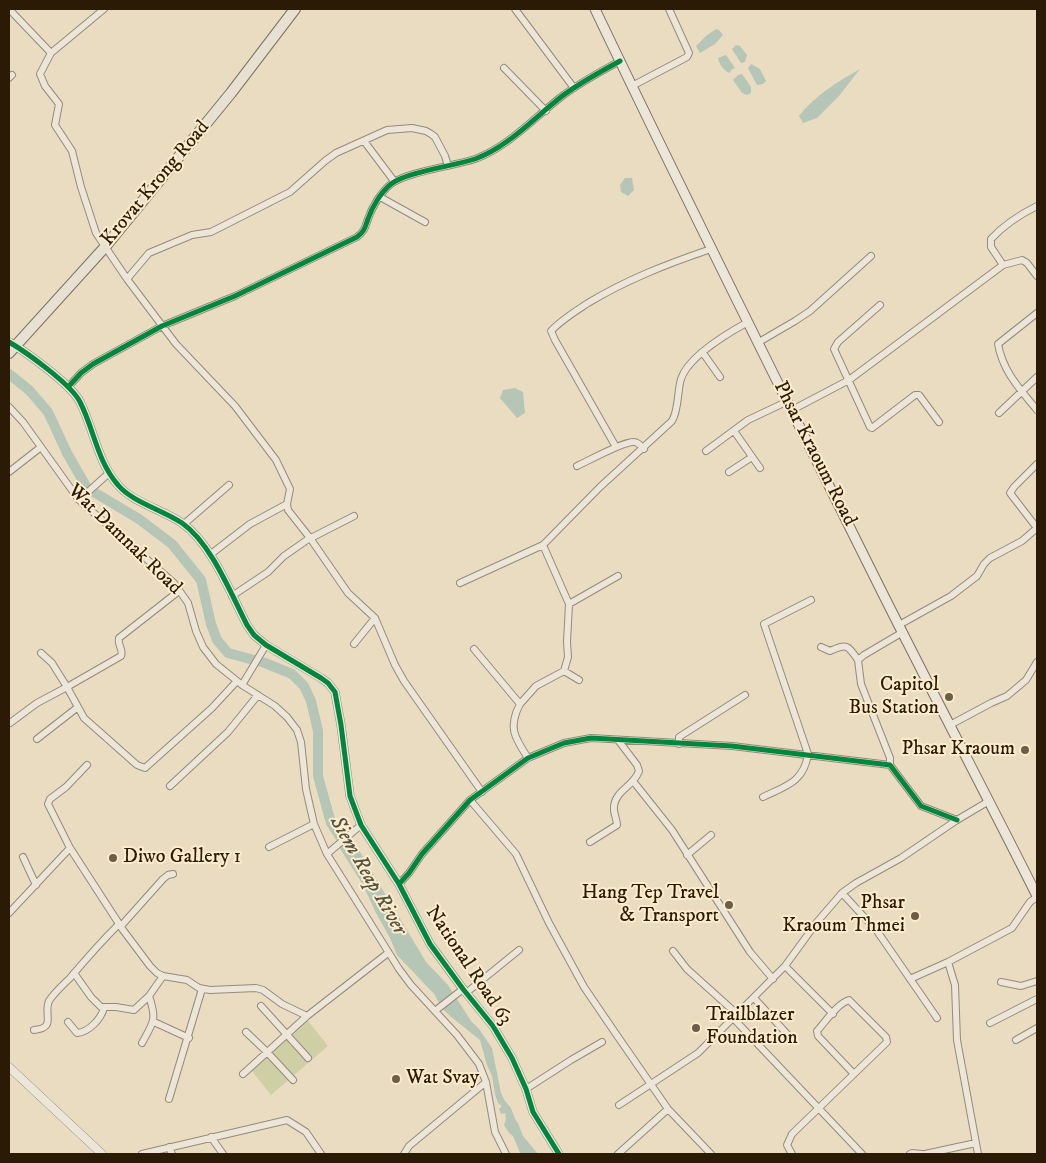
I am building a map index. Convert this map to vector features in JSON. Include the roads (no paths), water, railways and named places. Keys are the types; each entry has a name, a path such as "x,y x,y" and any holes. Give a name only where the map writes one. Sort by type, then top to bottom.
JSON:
{"highway":[{"name":"Krovat Krong Road","path":"11,347 105,247 231,93 295,9"}],"main road":[{"name":"Phsar Kraoum Road","path":"595,9 711,249 1037,897"}],"street":[{"path":"9,9 51,53"},
{"path":"104,9 51,53 40,74 42,80 59,104 54,125 72,151 96,233 162,326 235,406 276,460 290,489 287,504 288,510 348,593 375,618 404,681 482,792"},
{"path":"515,9 574,88"},
{"path":"632,86 687,57 689,53 669,9"},
{"path":"69,386 93,364 162,326 235,296 357,238 366,228 368,219 380,197 394,181 414,174 458,164 486,154 546,111 574,88 620,61"},
{"path":"504,68 546,111"},
{"path":"127,279 149,253 192,235 210,232 290,192 336,153 387,130 412,128 426,131 435,137 448,166"},
{"path":"364,141 394,181"},
{"path":"380,197 424,222"},
{"path":"1003,265 991,247 991,239 1014,220 1037,206"},
{"path":"616,447 555,340 552,331 573,313 616,287 648,272 711,249"},
{"path":"758,342 795,322 810,311 871,256"},
{"path":"706,451 748,420 790,405 849,380 1003,265 1011,261 1022,260 1027,263 1037,276"},
{"path":"880,305 834,349 872,428 915,395 919,396 939,422"},
{"path":"1037,313 998,344 1004,367 1009,376 1037,410"},
{"path":"460,584 543,545 600,486 644,449 672,421 678,390 684,372 703,353 748,322"},
{"name":"National Road 63","path":"11,347 69,386 80,400 109,474 126,493 184,524 211,554 249,629 266,645 328,683 335,692 342,725 350,796 358,827 399,884 430,944 462,992 493,1026 512,1058 526,1089 533,1112 556,1153"},
{"path":"703,353 720,377"},
{"path":"998,413 1023,392 1025,387 1037,377"},
{"name":"Wat Damnak Road","path":"9,407 81,499 104,524 163,572 179,590 188,603 203,647 216,664 240,683 275,706 297,730 302,742 306,789 314,824 328,852 388,954 479,1064 486,1082 495,1132 506,1154"},
{"path":"734,431 760,468"},
{"path":"576,466 616,447 632,442 638,443 644,449"},
{"path":"9,472 41,447"},
{"path":"729,472 752,457"},
{"path":"858,660 901,628 951,596 976,576 990,558 1019,543 1037,528 1010,493 1037,464"},
{"path":"81,499 109,474"},
{"path":"184,524 229,485"},
{"path":"211,554 250,524 287,504"},
{"path":"232,596 268,572 284,556 310,538 354,516"},
{"path":"528,758 517,742 512,727 514,715 520,704 536,686 564,671 568,657 566,642 569,604 543,545"},
{"path":"569,604 618,576"},
{"path":"10,724 37,703 121,656 122,652 118,638 179,590"},
{"path":"763,797 795,782 806,765 808,754 764,624 811,600"},
{"path":"354,644 375,618"},
{"path":"41,653 52,663 89,723 137,765 145,768 240,683 249,673 266,645"},
{"path":"822,647 830,651 844,646 848,647 858,660 861,684 890,758 890,765 921,806 956,820"},
{"path":"474,649 520,704"},
{"path":"950,725 1007,696 1026,680 1037,662"},
{"path":"564,671 579,680"},
{"path":"170,786 228,732 258,695"},
{"path":"679,744 679,736 746,695"},
{"path":"37,739 78,707"},
{"path":"399,884 422,854 470,800 528,758 564,743 591,738 732,746 890,765"},
{"path":"590,842 617,825 614,804 618,795 633,782 639,772 637,765 618,740"},
{"path":"87,765 66,787 50,799 48,804 70,848 120,925 150,966 163,976 187,980 202,989 224,991 256,988 263,990 282,1004 307,1016"},
{"path":"633,782 672,830 750,952 773,979"},
{"path":"470,800 516,854 549,923 584,987 668,1109 711,1154"},
{"path":"619,1105 698,1053 786,966 817,922 842,893 901,858 956,820 990,801"},
{"path":"269,847 314,824"},
{"path":"328,852 358,827"},
{"path":"687,855 711,836"},
{"path":"9,913 70,848"},
{"path":"23,857 36,884"},
{"path":"34,1030 43,1029 48,1020 50,1001 87,957 163,879 173,874"},
{"path":"842,893 877,931 937,1018"},
{"path":"910,979 948,962 1012,928 1030,902 1037,897"},
{"path":"436,1010 519,950"},
{"path":"673,951 686,969 735,1016 818,1109 862,1154"},
{"path":"244,1074 307,1016 388,954"},
{"path":"948,962 955,985 957,1040 978,1154"},
{"path":"786,966 833,1014"},
{"path":"74,973 91,997 104,1008 116,1007 134,1010 150,996 163,976"},
{"path":"1001,982 1021,986 1037,981"},
{"path":"169,1099 189,1038 202,989"},
{"path":"142,1043 154,1022 155,1013 150,996"},
{"path":"754,998 788,1035"},
{"path":"990,1023 1037,999"},
{"path":"792,1154 787,1145 788,1139 886,1044 887,1039 849,1000 817,1031 818,1036 854,1074"},
{"path":"261,1006 308,1058"},
{"path":"68,1022 77,1033 82,1032 99,1018 104,1008"},
{"path":"154,1022 189,1038"},
{"path":"1016,1040 1037,1028"},
{"path":"246,1032 268,1052 293,1080"},
{"path":"526,1089 602,1042"},
{"path":"9,1067 102,1154"},
{"path":"404,1154 409,1146 486,1082"},
{"path":"618,1154 668,1109"},
{"path":"142,1154 287,1120 306,1132 321,1154"},
{"path":"210,1137 223,1154"},
{"path":"910,1154 927,1154 976,1143"},
{"path":"169,1147 172,1154"}],"water":[{"path":"716,29 723,35 715,44 700,53 696,46"},
{"path":"736,45 740,46 747,55 745,62 741,63 732,49"},
{"path":"726,55 735,68 730,73 719,63 718,58"},
{"path":"751,64 760,69 766,81 763,84 757,85 748,68"},
{"path":"860,69 839,96 817,118 803,123 799,116 812,102 835,84"},
{"path":"742,74 751,87 751,93 747,95 742,93 733,80"},
{"path":"625,178 632,178 634,190 628,196 621,192 620,185"},
{"path":"515,388 523,392 525,413 517,418 500,398 503,390"},
{"path":"351,837 426,962 448,985 471,1021 492,1048 501,1093 511,1108 523,1136 538,1154 520,1153 513,1136 504,1125 505,1113 501,1114 499,1109 502,1106 498,1103 495,1094 492,1076 480,1040 441,1007 435,995 397,955 363,885 339,847"}],"waterway":[{"name":"Siem Reap River","path":"9,374 29,390 48,412 67,453 87,488 139,519 172,544 201,580 211,624 217,640 228,653 265,663 292,674 304,686 311,701 318,731 318,776 331,823 349,850"}],"place":[{"name":"Capitol Bus Station","path":"949,697"},
{"name":"Phsar Kraoum","path":"1025,750"},
{"name":"Diwo Gallery 1","path":"113,858"},
{"name":"Hang Tep Travel & Transport","path":"729,905"},
{"name":"Phsar Kraoum Thmei","path":"915,916"},
{"name":"Trailblazer Foundation","path":"696,1028"},
{"name":"Wat Svay","path":"396,1079"}]}
